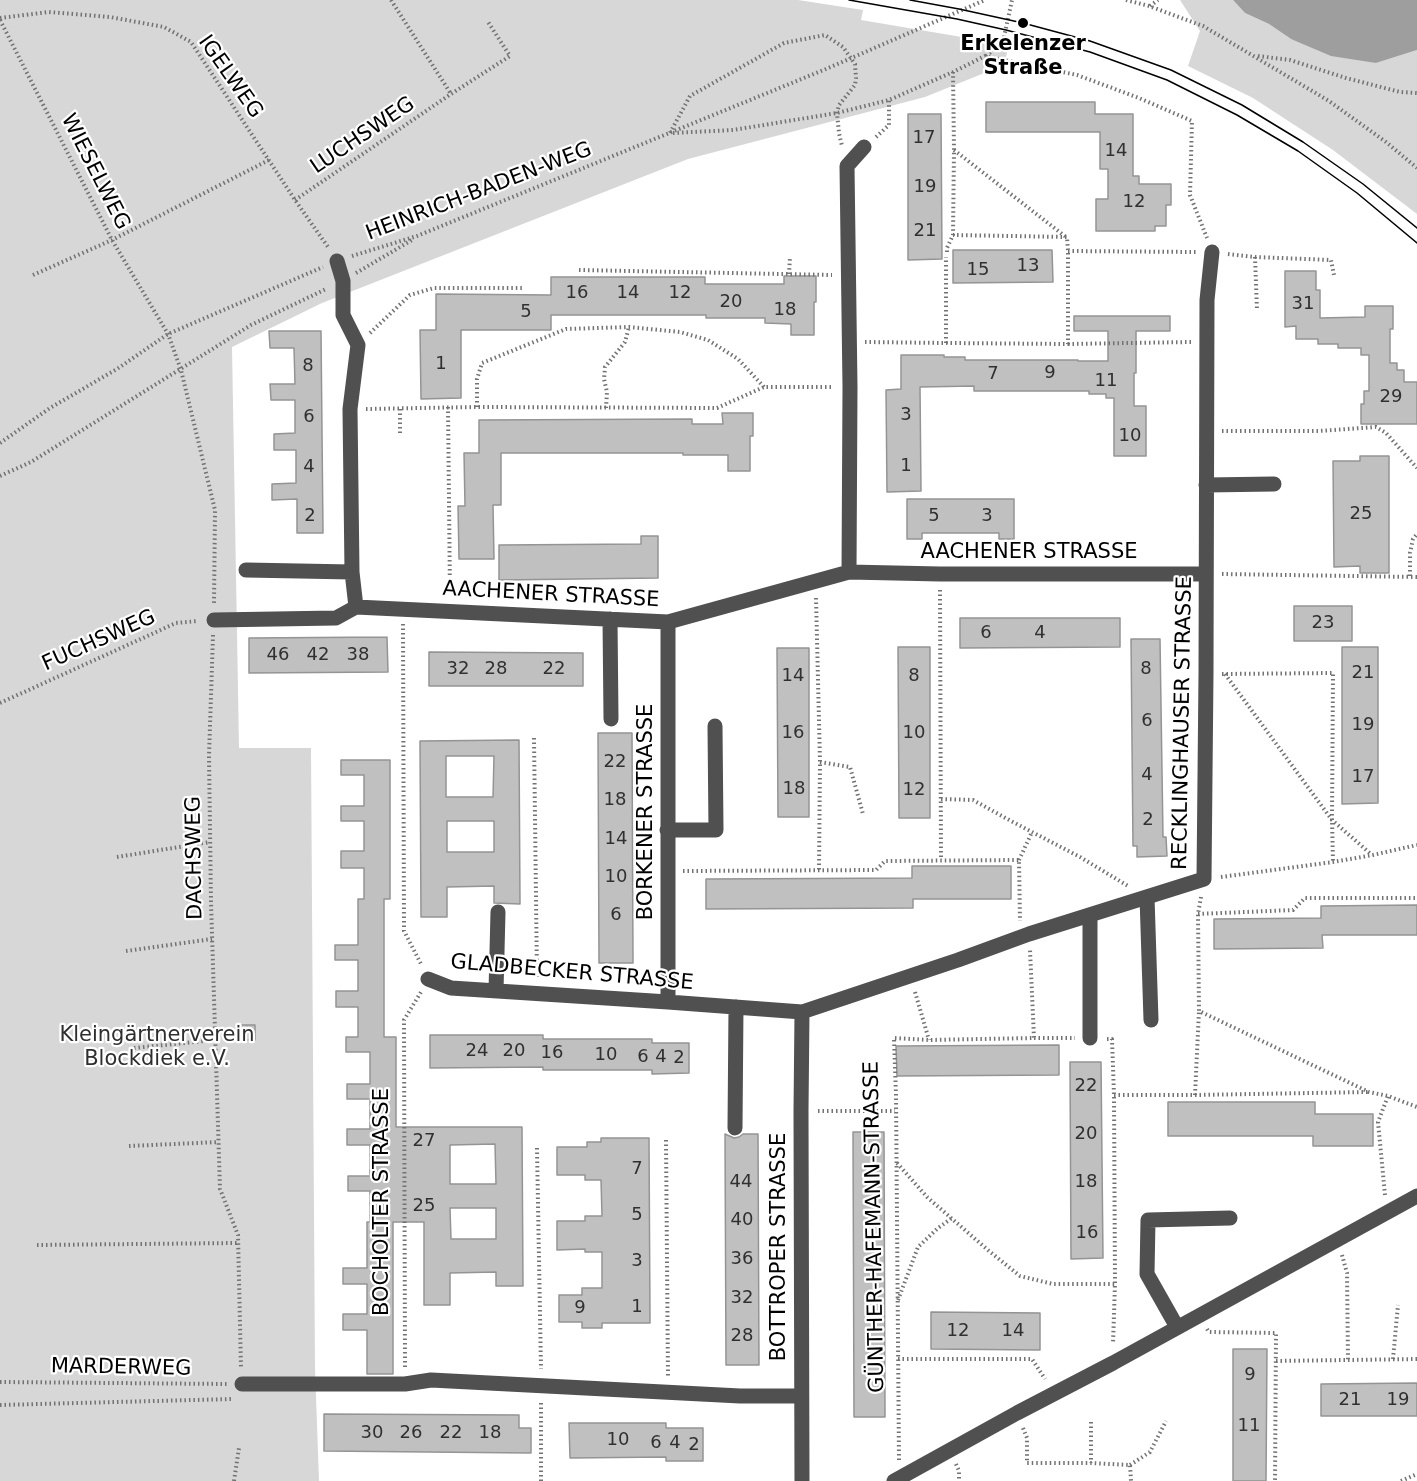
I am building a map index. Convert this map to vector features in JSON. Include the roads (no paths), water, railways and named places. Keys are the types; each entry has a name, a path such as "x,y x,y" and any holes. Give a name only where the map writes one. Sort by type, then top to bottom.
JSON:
{"street":[{"path":"849,572 850,387 847,166 864,147"},
{"name":"RECKLINGHAUSER STRASSE","path":"802,1012 1025,936 1204,879 1207,300 1212,252"},
{"path":"337,261 344,281 344,315 358,345 350,409 352,572 356,607"},
{"path":"1206,485 1274,484"},
{"path":"246,570 352,572"},
{"name":"AACHENER STRASSE","path":"214,620 336,618 356,607 668,622 849,572 1206,574"},
{"path":"610,619 610,719"},
{"name":"BORKENER STRASSE","path":"668,622 668,1002"},
{"path":"667,830 716,830 715,726"},
{"path":"1147,897 1151,1020"},
{"path":"496,991 498,912"},
{"path":"1090,915 1090,1038"},
{"name":"GLADBECKER STRASSE","path":"428,979 451,988 802,1012"},
{"path":"735,1128 736,1007"},
{"name":"BOTTROPER STRASSE","path":"802,1012 802,1481"},
{"path":"896,1480 1417,1196"},
{"path":"1177,1327 1147,1274 1148,1220 1230,1218"},
{"path":"242,1391 405,1384 431,1380 801,1396"}],"tram line":[{"path":"849,0 1006,30 1090,52 1167,80 1237,115 1298,151 1357,193 1417,243"},
{"path":"910,0 1023,23 1090,41 1171,70 1242,105 1303,142 1363,184 1417,228"}],"place":[{"name":"Erkelenzer Straße","path":"1023,23"}],"park label":[{"name":"Kleingärtnerverein Blockdiek e.V.","path":"157,1048"}]}
